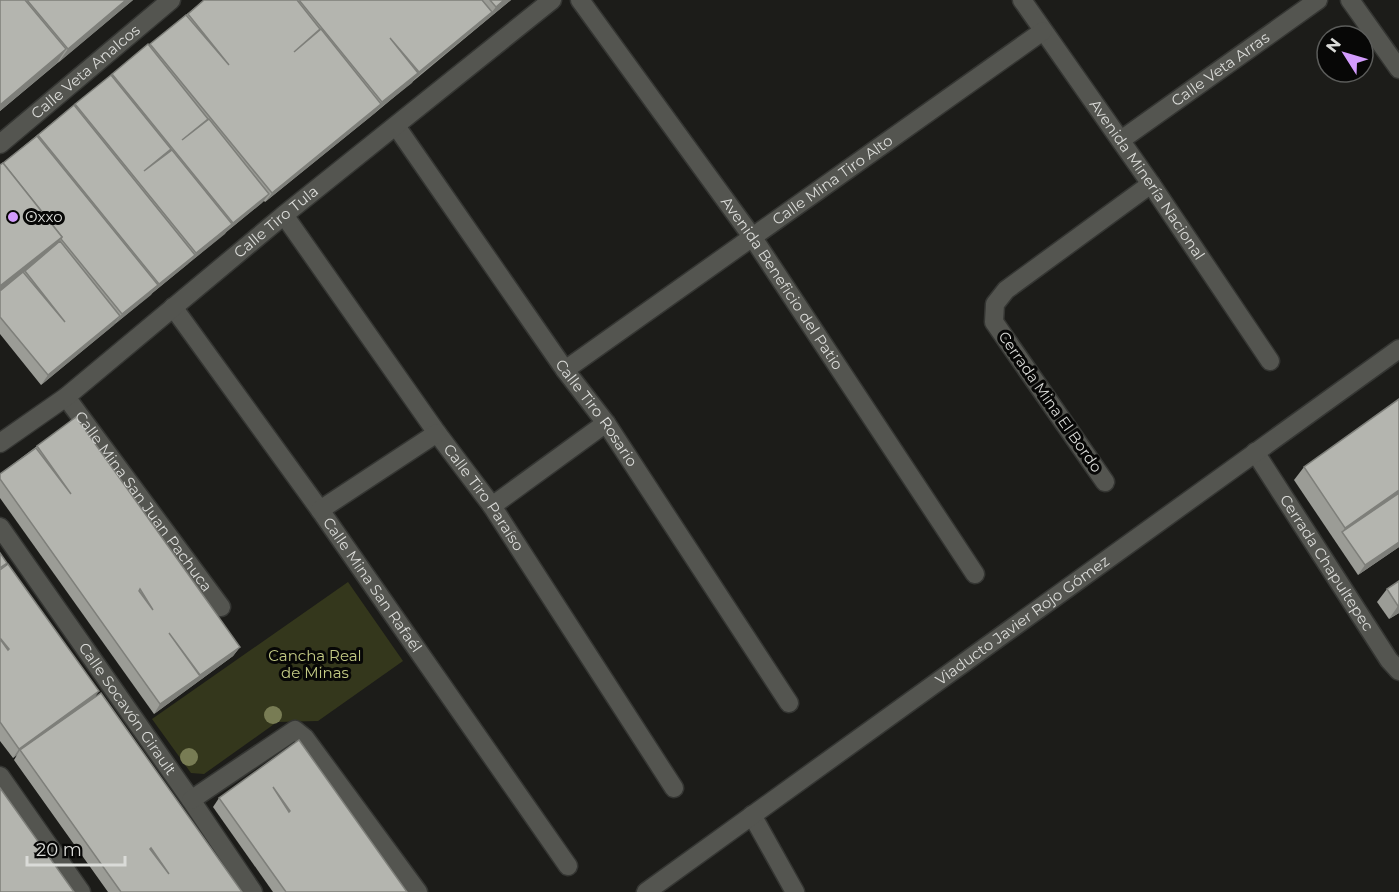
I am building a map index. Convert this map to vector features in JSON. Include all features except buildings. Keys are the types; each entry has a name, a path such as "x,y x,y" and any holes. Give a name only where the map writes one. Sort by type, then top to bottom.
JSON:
{"street":[{"name":"Calle Veta Analcos","path":"0,144 171,0"},
{"name":"Calle Tiro Tula","path":"0,442 66,397 284,215 552,0"},
{"name":"Avenida Beneficio del Patio","path":"580,0 753,238 975,574"},
{"name":"Avenida Minería Nacional","path":"1022,0 1121,140 1270,361"},
{"name":"Calle Veta Arras","path":"1121,140 1318,0"},
{"path":"1350,0 1399,69"},
{"name":"Calle Mina Tiro Alto","path":"565,370 1042,31"},
{"name":"Calle Tiro Rosario","path":"396,126 565,370 606,423 789,704"},
{"name":"Cerrada Mina El Bordo","path":"1104,482 994,322 995,304 1006,290 1151,184"},
{"name":"Calle Tiro Paraíso","path":"284,215 437,433 492,506 674,788"},
{"name":"Calle Mina San Rafaél","path":"173,307 320,510 568,866"},
{"name":"Viaducto Javier Rojo Gómez","path":"646,892 1399,349"},
{"name":"Calle Mina San Juan Pachuca","path":"66,397 221,607"},
{"path":"492,506 606,423"},
{"path":"320,510 437,433"},
{"name":"Cerrada Chapultepec","path":"1255,452 1389,660 1399,671"},
{"name":"Calle Socavón Girault","path":"0,527 253,892"},
{"path":"191,800 295,730 305,738 418,892"},
{"path":"0,776 81,892"},
{"path":"752,816 795,892"}],"green space":[{"name":"Cancha Real de Minas","path":"348,582 403,661 318,721 277,722 204,774 191,773 152,719"}],"place":[{"name":"Oxxo","path":"13,217"}]}
